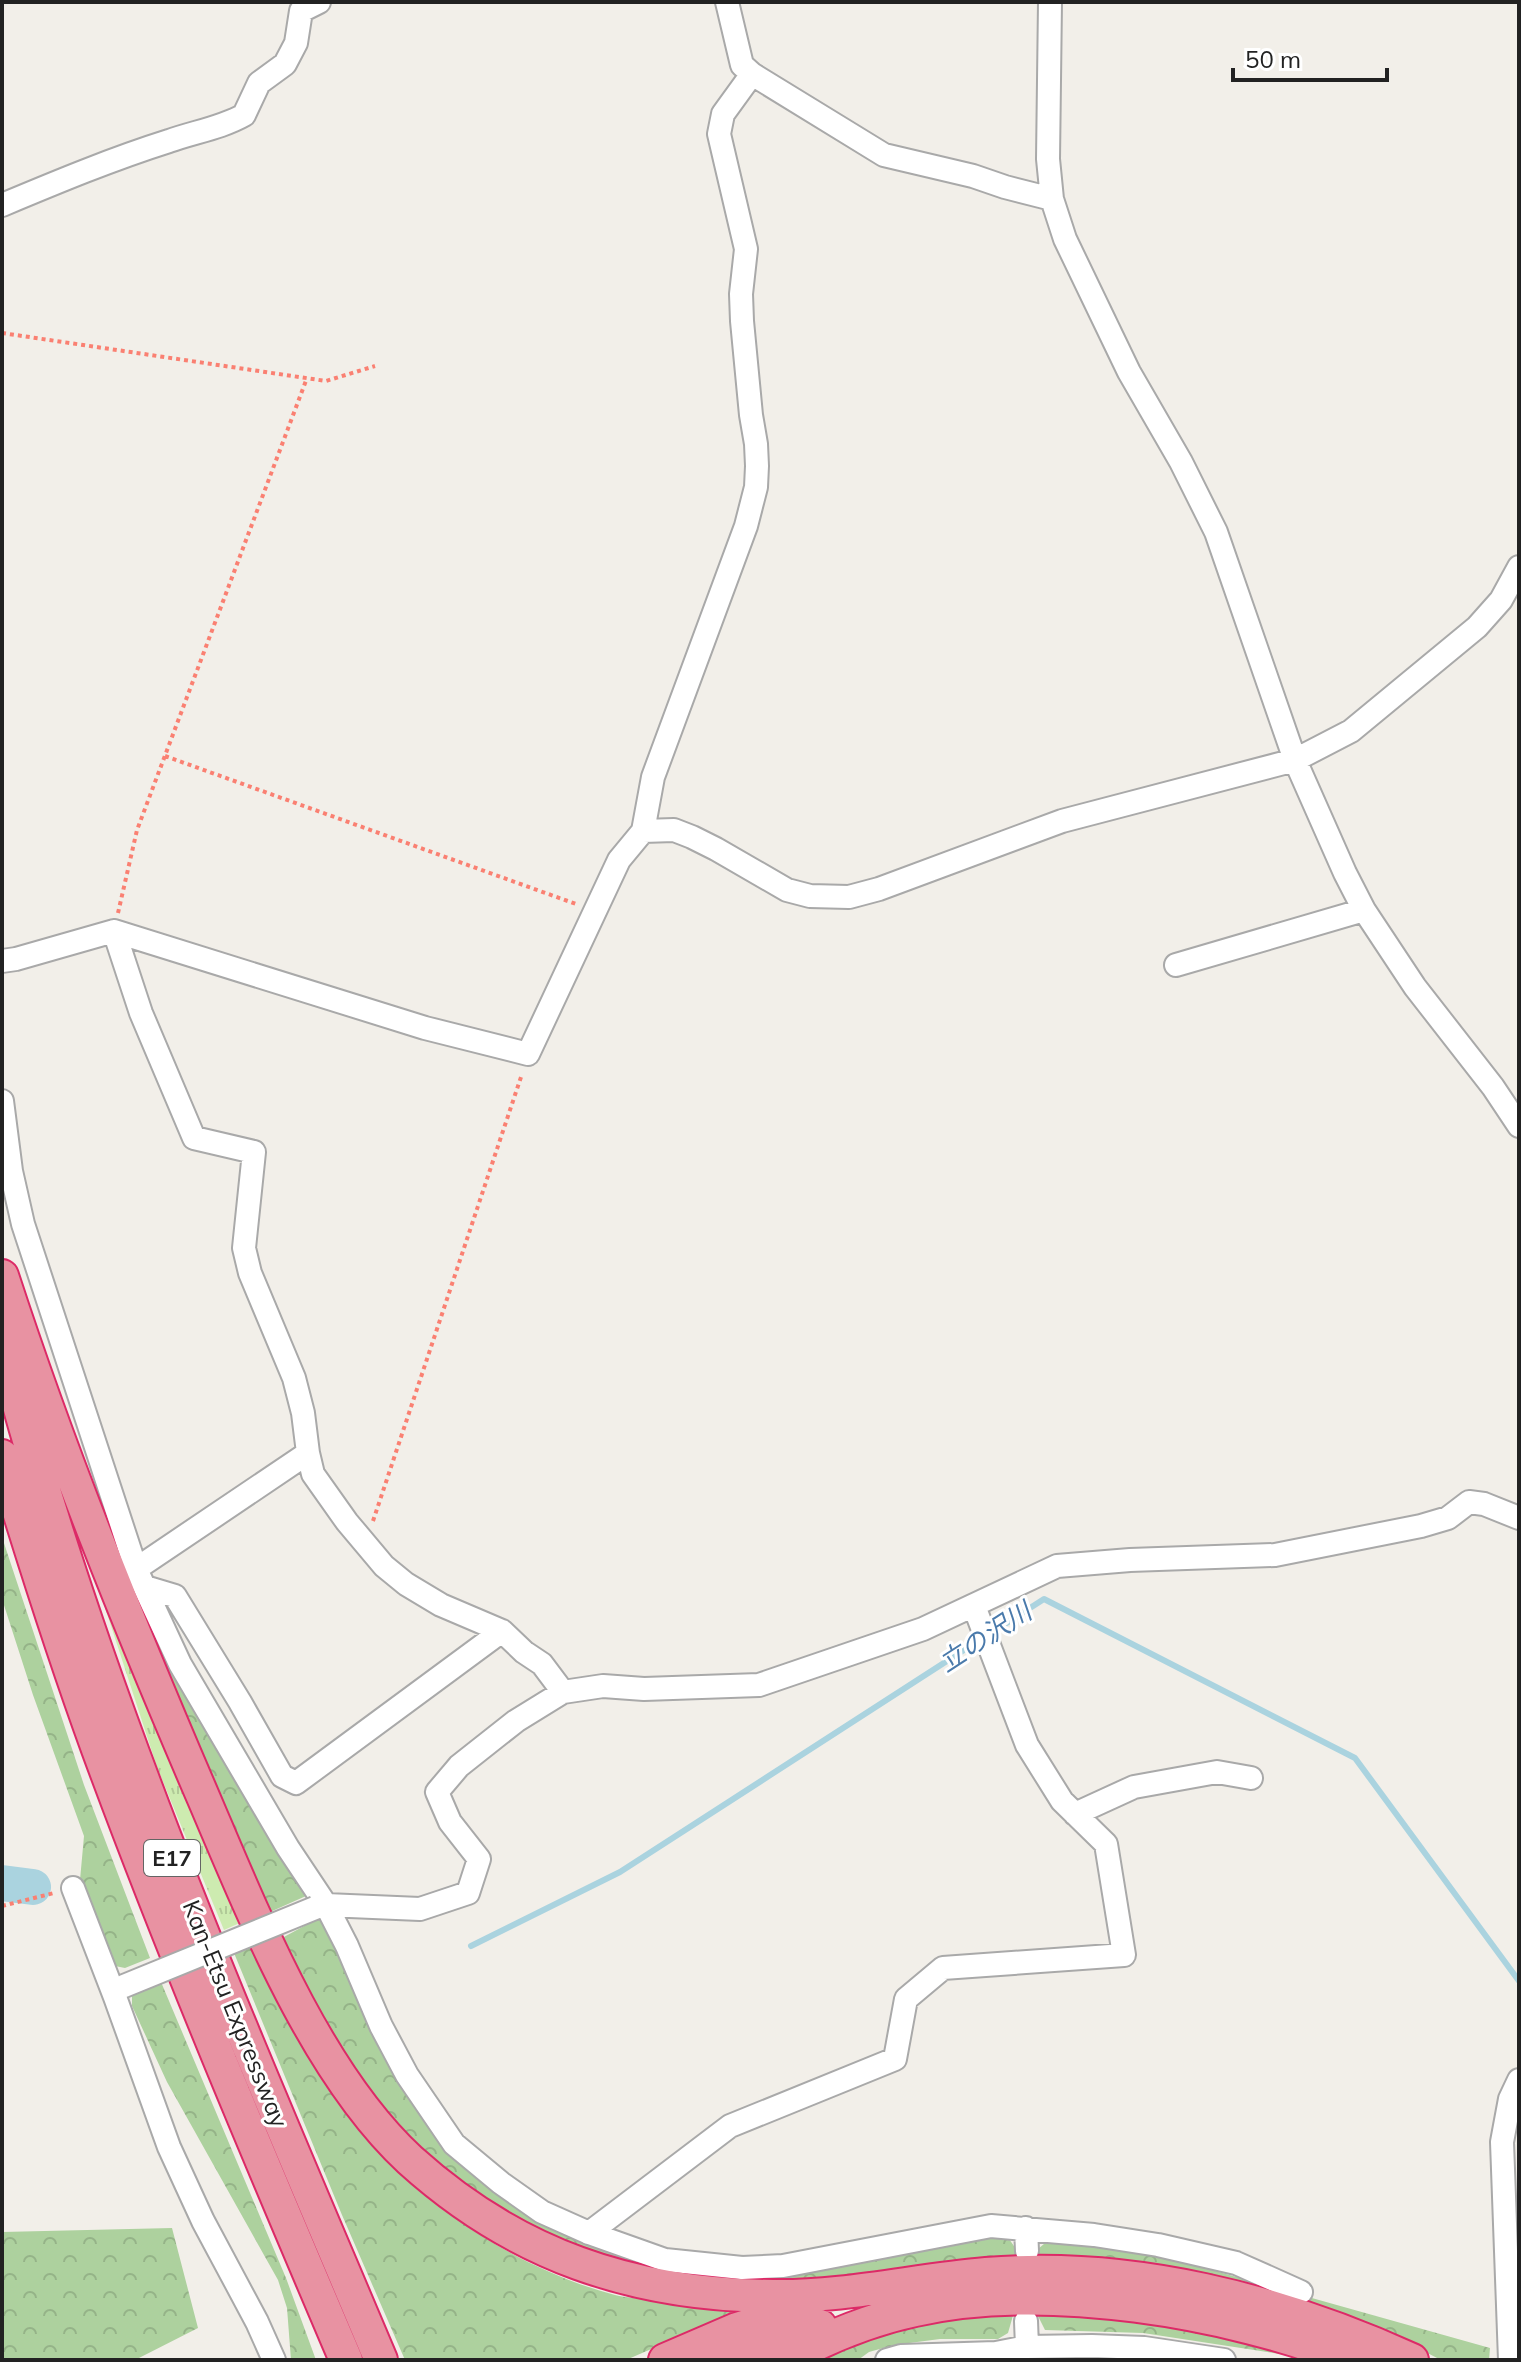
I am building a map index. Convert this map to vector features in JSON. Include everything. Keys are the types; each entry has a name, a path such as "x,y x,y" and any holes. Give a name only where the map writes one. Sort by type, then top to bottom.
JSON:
{"highway":[{"path":"2,1276 96,1537 171,1722 303,2012 352,2091 382,2130 411,2160 482,2216 522,2239 605,2274 651,2285 742,2296 820,2294 1005,2273 1079,2273 1140,2279 1219,2293 1263,2305 1364,2338 1412,2360"},
{"name":"Kan-Etsu Expressway","path":"2,1342 26,1430 122,1728 244,2037 381,2360"},
{"name":"Kan-Etsu Expressway","path":"2,1456 103,1763 217,2056 346,2360"},
{"path":"665,2360 778,2315 889,2287"},
{"path":"719,2360 804,2330 843,2321 1012,2299 1159,2309 1253,2328 1350,2360"},
{"path":"785,2360 844,2330 918,2309"}],"street":[{"path":"2,205 87,170 244,115 259,83 285,64 296,43 301,11 319,2"},
{"path":"727,2 742,65 884,155 1052,199"},
{"path":"1050,2 1048,159 1052,199 1065,239 1129,372 1181,462 1216,532 1295,760 1345,873 1364,910 1415,987 1493,1087 1519,1126"},
{"path":"2,961 114,931 425,1028 528,1054 619,860 643,831 653,777 746,526 756,487 756,444 742,321 741,294 746,249 719,134 723,114 752,74"},
{"path":"643,831 674,830 692,837 787,890 810,896 849,897 879,889 1062,821 1295,760 1351,731 1477,627 1501,600 1519,567"},
{"path":"1176,965 1364,910"},
{"path":"114,931 141,1013 194,1138 254,1152 244,1248 250,1273 294,1378 313,1474 384,1566 406,1584 441,1605 502,1631 542,1664 563,1692"},
{"path":"2,1101 11,1171 23,1224 140,1578 180,1664 320,1906 347,1946 381,2026 407,2075 454,2144 542,2212 589,2233 665,2260 742,2268 783,2266 991,2226 1026,2240 1094,2235 1158,2245 1236,2263 1301,2292"},
{"path":"140,1578 308,1453"},
{"path":"120,1991 320,1906 420,1909 468,1893 479,1859 450,1822 437,1792 459,1766 516,1721 563,1692 603,1686 644,1689 759,1685 923,1629 1057,1566 1275,1555 1421,1526 1448,1518 1469,1502 1484,1504 1519,1518"},
{"path":"140,1578 175,1596 282,1776 296,1783 502,1631"},
{"path":"589,2233 730,2126 895,2059 906,1999 943,1968 1124,1955 1106,1844 1062,1801 1027,1745 974,1606"},
{"path":"1075,1814 1134,1787 1217,1772 1251,1778"},
{"path":"73,1888 120,1991 169,2147 274,2360"},
{"path":"1510,2360 1502,2142 1514,2089"},
{"path":"1026,2321 1027,2347"},
{"path":"887,2360 901,2356 996,2353 1027,2347 1092,2346 1144,2348 1224,2360"}],"path":[{"path":"2,333 326,381 375,366"},
{"path":"114,931 137,830 307,378"},
{"path":"165,756 596,911"},
{"path":"352,1527 373,1521 528,1054"},
{"path":"2,1906 73,1888"}],"green space":[{"path":"2,1537 84,1785 150,1958 125,1968 115,1966 80,1880 84,1836 2,1599"},
{"path":"83,1540 242,1922 224,1930 157,1767"},
{"path":"162,1646 256,1815 306,1896 270,1912 230,1825 158,1649"},
{"path":"319,1918 488,2180 694,2271 989,2234 1007,2236 1016,2249 1016,2260 917,2266 810,2280 697,2279 583,2252 478,2199 396,2125 364,2085 331,2035 282,1938"},
{"path":"251,1945 303,2047 339,2104 395,2168 461,2222 536,2266 615,2295 675,2303 748,2307 626,2360 405,2360 234,1953"},
{"path":"161,1982 286,2278 316,2360 291,2360 287,2308 278,2280 167,2082 132,2006 132,1996"},
{"path":"172,2228 198,2328 135,2360 2,2360 2,2232"},
{"path":"1051,2238 1151,2253 1490,2348 1489,2360 1441,2360 1404,2341 1038,2257 1038,2249"},
{"path":"1014,2312 1008,2333 998,2339 940,2339 894,2345 869,2352 858,2360 817,2360 880,2333 934,2320"},
{"path":"1036,2312 1083,2314 1213,2332 1313,2360 1143,2333 1045,2330"}],"waterway":[{"name":"立の沢川","path":"991,1633 1044,1599 1355,1758 1519,1981"},
{"name":"立の沢川","path":"471,1946 620,1872 981,1639"},
{"name":"立の沢川","path":"2,1883 33,1887"}]}
